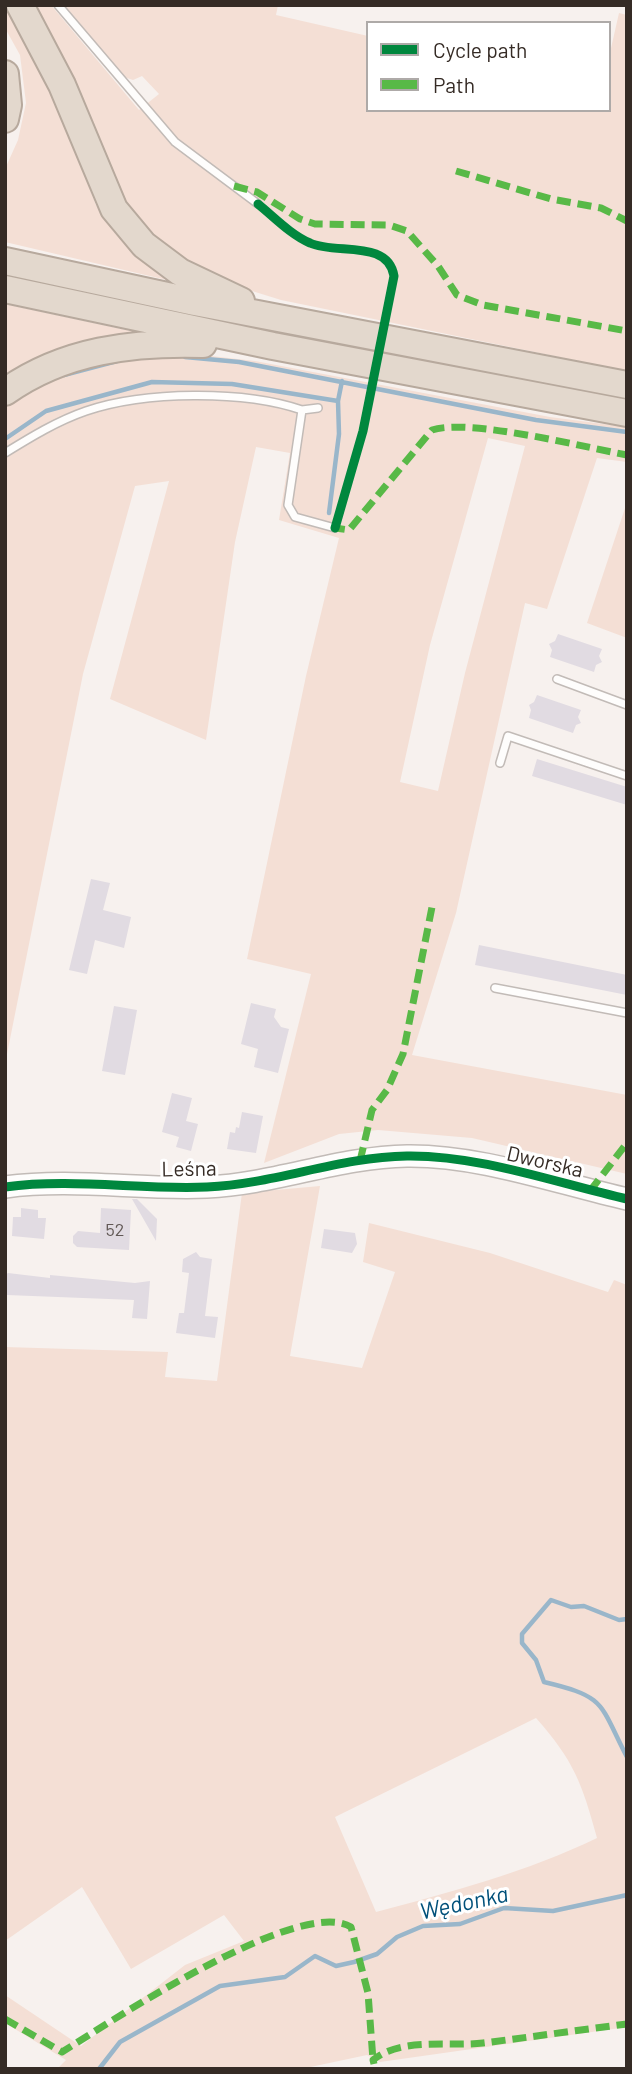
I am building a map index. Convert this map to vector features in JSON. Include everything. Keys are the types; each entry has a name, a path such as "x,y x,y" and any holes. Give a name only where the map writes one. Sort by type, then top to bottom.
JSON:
{"highway":[{"path":"20,5 62,85 114,209 130,229 144,245 180,272 288,321"},
{"path":"5,74 8,105 5,119"},
{"path":"5,261 288,321 627,385"},
{"path":"5,289 273,346 627,413"},
{"path":"5,392 52,366 110,347 173,343 273,346"}],"street":[{"name":"Dworska","path":"372,1160 408,1156 446,1160 627,1199"},
{"name":"Leśna","path":"5,1186 79,1182 168,1189 235,1185 323,1166 372,1160"}],"lane":[{"path":"58,5 174,142 258,204"},
{"path":"5,453 56,422 121,400 192,397 282,403 302,410 318,408"},
{"path":"302,410 288,505 295,517 335,528"},
{"path":"557,679 627,705"},
{"path":"500,763 508,736 627,776"},
{"path":"495,988 627,1013"}],"shaded area":[{"path":"6,5 42,64 96,205 114,232 134,253 171,281 5,242 5,169 18,140 26,103 20,55 5,28"},
{"path":"28,5 51,5 139,110 159,94 142,76 133,80 121,76 63,5 278,5 276,15 366,36 366,112 611,112 611,48 619,13 627,15 627,371 281,300 207,277 135,223"},
{"path":"5,271 533,378 530,386 5,281"},
{"path":"5,304 150,335 5,383"},
{"path":"176,352 255,361 550,417 627,427 627,462 597,458 547,609 525,603 456,913 412,1055 627,1095 627,1174 472,1138 378,1130 339,1134 264,1163 311,974 247,959 306,676 339,538 279,520 290,453 256,447 235,542 206,740 110,699 169,481 135,486 83,674 5,1064 5,402 62,371","holes":["488,438 525,446 465,673 438,791 400,782 430,645"]},
{"path":"627,502 627,638 587,623"},
{"path":"320,1186 290,1356 362,1368 395,1272 363,1262 369,1223 490,1253 608,1292 614,1280 627,1285 627,2027 380,2062 367,2055 301,2069 57,2069 66,2060 5,2023 5,1995 81,2046 185,1965 244,1941 224,1915 131,1969 82,1887 5,1941 5,1347 168,1352 165,1377 217,1381 242,1193","holes":["536,1718 575,1773 597,1838 516,1871 376,1912 335,1817"]}],"building":[{"path":"558,634 602,649 599,656 602,662 596,665 594,672 550,657 552,650 549,644 555,641"},
{"path":"537,695 581,710 578,717 581,723 576,725 573,733 529,718 529,705"},
{"path":"537,759 627,787 627,805 532,776"},
{"path":"91,879 110,883 103,910 131,917 124,948 95,940 87,974 69,970"},
{"path":"479,945 627,975 627,995 475,965"},
{"path":"251,1003 276,1009 274,1017 281,1027 289,1029 278,1073 254,1067 258,1049 241,1044"},
{"path":"114,1006 137,1010 125,1075 102,1071"},
{"path":"172,1093 192,1098 186,1121 198,1124 191,1151 176,1147 179,1137 162,1132"},
{"path":"242,1112 263,1116 256,1153 227,1149 230,1132 235,1133 236,1127 239,1128"},
{"path":"132,1199 137,1199 157,1219 156,1241"},
{"path":"21,1208 38,1210 38,1218 46,1218 44,1239 12,1236 13,1217 21,1217"},
{"path":"101,1208 131,1210 129,1250 77,1247 73,1243 73,1236 78,1231 100,1233"},
{"path":"324,1229 355,1233 357,1244 352,1253 321,1248"},
{"path":"196,1252 200,1257 212,1259 205,1316 218,1317 215,1338 176,1333 179,1313 184,1313 189,1273 182,1272 183,1259"},
{"path":"8,1273 135,1283 150,1281 147,1319 132,1318 134,1300 7,1295 5,1275"}],"waterway":[{"path":"185,357 239,362 536,420 627,432"},
{"path":"64,375 117,361"},
{"path":"5,439 46,411 152,382 232,384 338,401 342,381"},
{"path":"329,513 339,434 338,401"},
{"name":"Wędonka","path":"627,1619 619,1620 584,1606 571,1607 551,1600 522,1634 522,1643 536,1660 544,1682 580,1692 599,1705 627,1757"},
{"name":"Wędonka","path":"99,2069 120,2042 220,1986 285,1977 315,1956 336,1966 354,1962 377,1954 397,1937 423,1926 460,1924 504,1908 553,1911 627,1895"}],"marked path":[{"path":"456,171 551,199 601,208 627,221"},
{"path":"234,186 257,192 300,219 315,224 389,225 407,231 438,266 457,295 483,305 627,331"},
{"path":"336,524 335,528 349,530 432,430 449,427 498,431 627,455"},
{"path":"360,1161 372,1110 387,1090 403,1054 432,907"},
{"path":"590,1191 627,1143"},
{"path":"5,2019 62,2052 206,1966 291,1929 326,1922 351,1927 368,1993 373,2060"},
{"path":"374,2064 373,2060 397,2048 426,2044 483,2043 627,2024"}],"cycle path":[{"path":"258,204 289,231 310,243 372,252 382,257 390,264 394,276 363,431 335,528"},
{"path":"5,1187 56,1184 207,1187 257,1181 382,1157 407,1156 490,1165 627,1199"}]}
